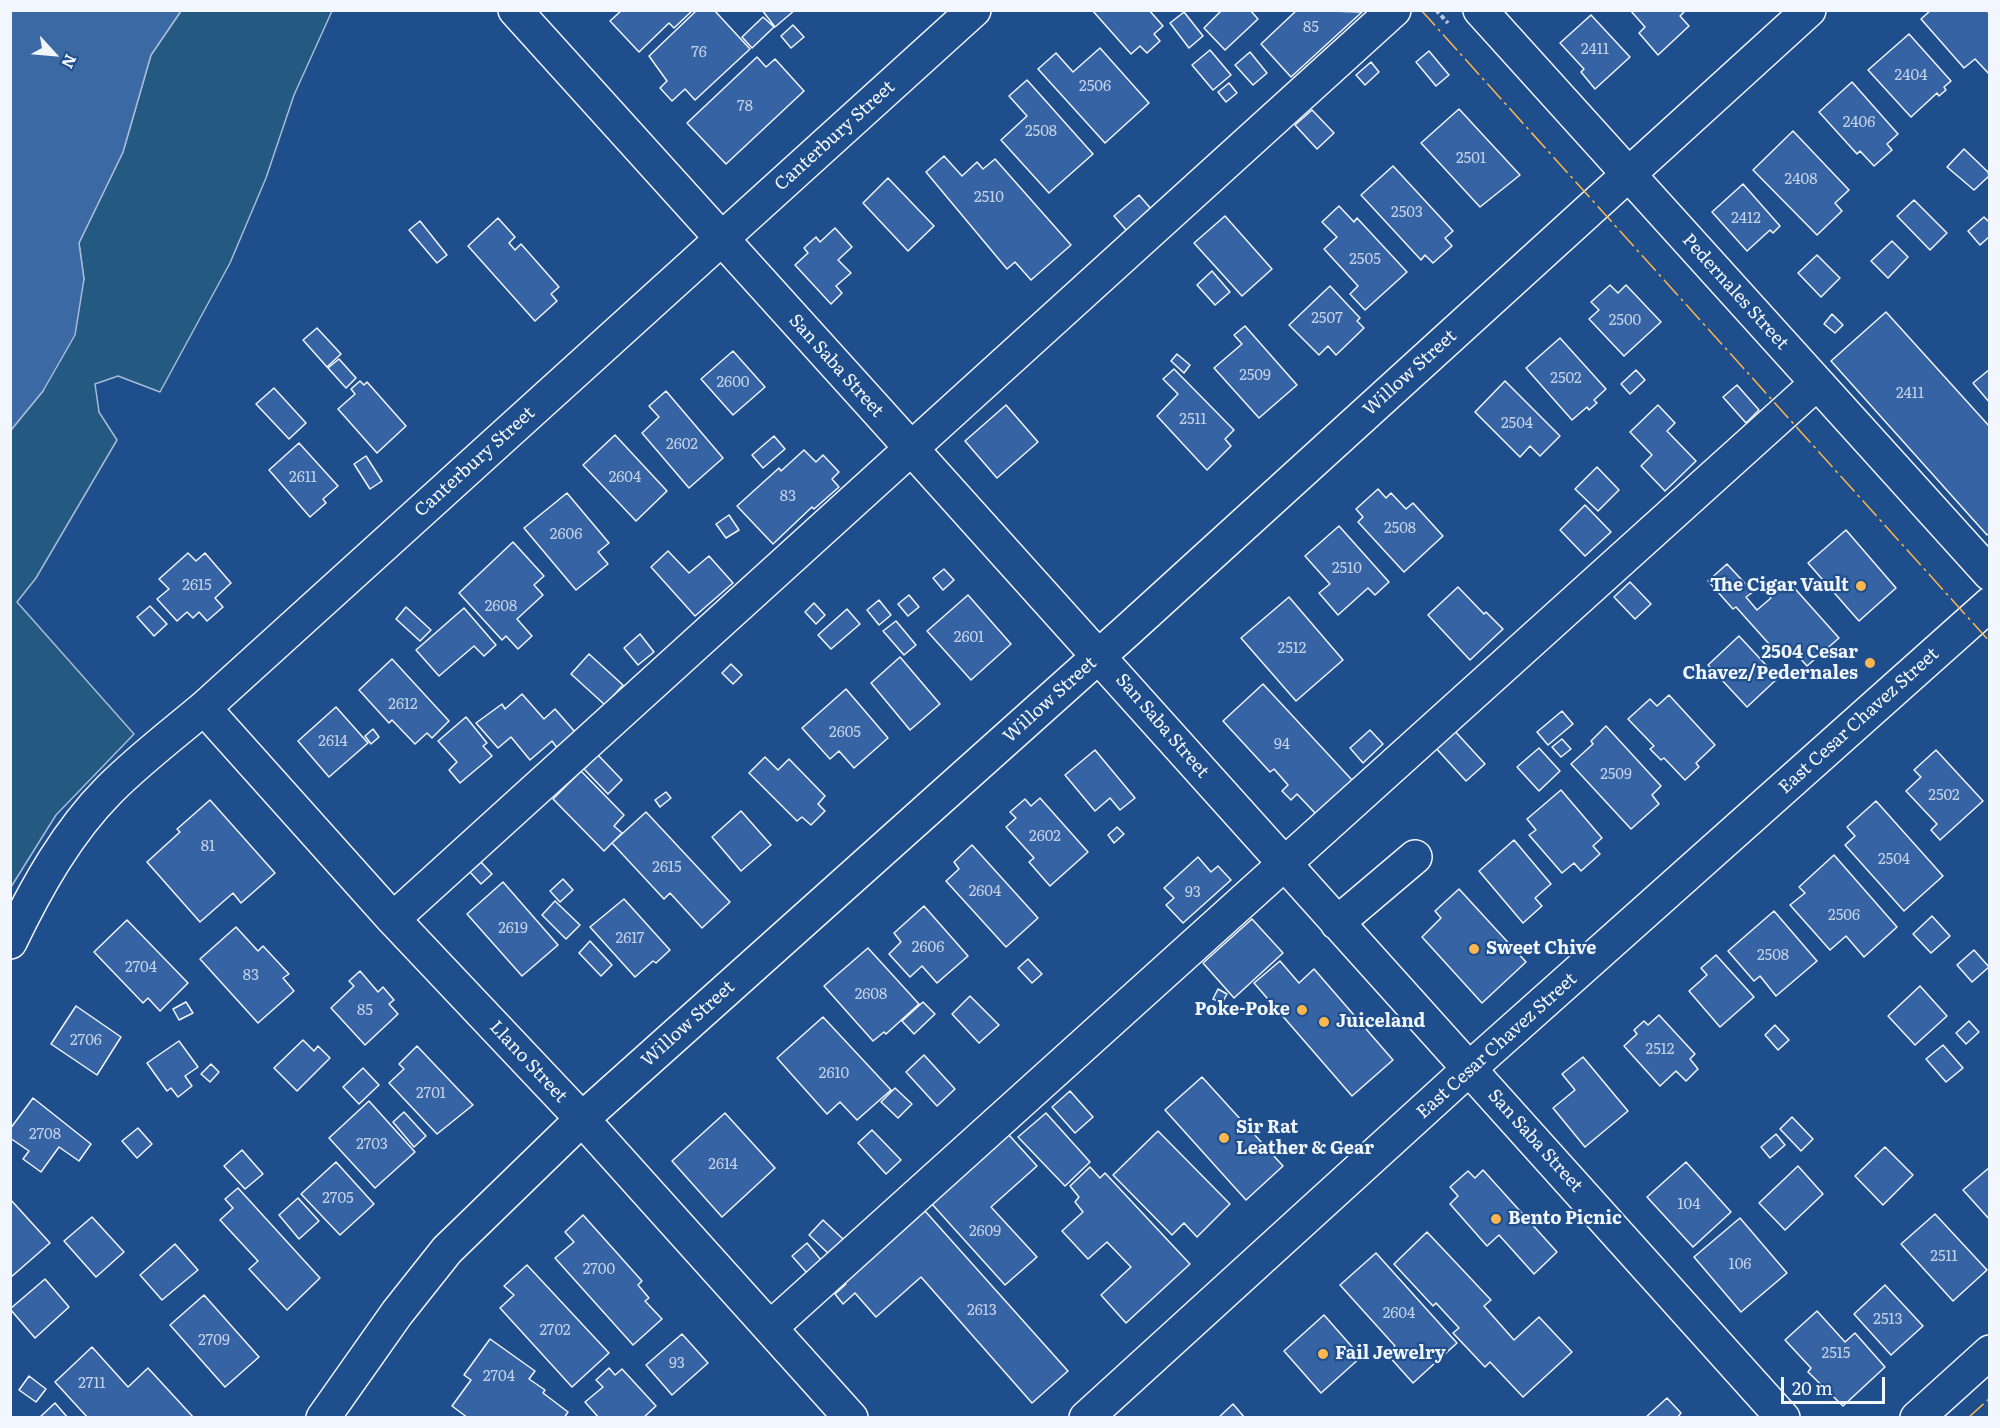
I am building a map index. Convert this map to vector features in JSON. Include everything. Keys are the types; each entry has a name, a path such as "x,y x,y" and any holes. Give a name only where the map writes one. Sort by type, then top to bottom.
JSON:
{"street":[{"name":"San Saba Street","path":"515,10 910,450 1100,655 1285,866 1470,1068 1783,1418"},
{"name":"Canterbury Street","path":"10,942 49,869 74,832 110,789 204,708 974,10"},
{"path":"393,919 1394,10"},
{"name":"Pedernales Street","path":"1480,10 1989,574"},
{"name":"Willow Street","path":"322,1418 397,1313 447,1251 582,1119 1100,655 1809,10"},
{"path":"770,1328 1285,866 1816,384"},
{"name":"East Cesar Chavez Street","path":"1086,1418 1470,1068 1989,604"},
{"name":"Llano Street","path":"204,708 393,919 582,1119 851,1418"},
{"path":"1337,923 1414,857"},
{"path":"1917,1418 1989,1352"}],"shaded area":[{"path":"11,10 181,11 151,55 123,152 79,243 84,279 75,335 43,391 11,430"},
{"path":"181,11 332,11 294,95 266,178 230,263 160,392 118,376 95,384 99,412 117,440 36,578 17,602 134,734 56,815 11,887 11,430 43,391 84,279 79,243 123,152 151,55"}],"building":[{"path":"622,10 693,10 674,28 669,23 639,52 610,21"},
{"path":"697,10 714,10 750,49 695,100 685,89 672,101 660,88 667,81 649,56"},
{"path":"762,10 795,10 775,27"},
{"path":"1092,10 1149,10 1163,26 1154,34 1160,41 1147,53 1140,46 1131,54"},
{"path":"1222,10 1250,10 1258,19 1225,50 1204,28"},
{"path":"1297,10 1362,12 1291,77 1261,44"},
{"path":"1630,10 1686,10 1680,16 1689,26 1658,55 1639,33 1645,27"},
{"path":"1931,10 1986,10 1990,14 1990,75 1975,59 1964,68 1921,19"},
{"path":"1184,12 1203,36 1189,48 1170,23"},
{"path":"1591,15 1630,57 1595,89 1581,72 1584,69 1560,43"},
{"path":"763,17 774,27 752,48 742,37"},
{"path":"793,25 804,37 791,48 781,36"},
{"path":"1909,34 1951,81 1944,87 1946,90 1939,96 1937,93 1911,117 1868,70"},
{"path":"1100,48 1149,103 1105,143 1038,69 1056,53 1073,72"},
{"path":"1210,50 1231,75 1213,90 1192,65"},
{"path":"1429,51 1449,75 1436,86 1416,62"},
{"path":"1250,52 1267,73 1253,85 1235,65"},
{"path":"757,57 766,67 775,59 804,91 726,164 687,123"},
{"path":"1371,62 1379,72 1365,85 1356,75"},
{"path":"1027,80 1093,154 1049,193 1001,140 1027,116 1009,96"},
{"path":"1852,82 1898,134 1887,144 1892,150 1874,166 1860,151 1857,154 1819,112"},
{"path":"1229,83 1237,93 1226,102 1218,92"},
{"path":"1459,109 1520,175 1480,207 1421,143"},
{"path":"1312,110 1334,133 1317,149 1295,125"},
{"path":"1793,131 1849,190 1835,203 1842,211 1817,235 1753,170"},
{"path":"1964,149 1988,172 1989,176 1974,190 1947,167"},
{"path":"944,156 962,176 977,162 983,169 995,159 1071,245 1031,280 1015,262 1007,269 926,172"},
{"path":"1393,166 1453,231 1445,238 1452,246 1433,263 1425,255 1421,260 1361,195"},
{"path":"888,178 934,226 908,251 863,203"},
{"path":"1743,184 1780,226 1773,233 1770,230 1747,251 1712,212"},
{"path":"1139,195 1152,210 1127,231 1114,216"},
{"path":"1914,200 1947,233 1930,250 1897,216"},
{"path":"1339,206 1354,222 1357,218 1407,272 1365,310 1350,294 1358,286 1324,249 1337,237 1322,222"},
{"path":"1225,216 1272,269 1242,296 1194,243"},
{"path":"1984,217 1990,223 1990,236 1980,245 1968,231"},
{"path":"498,218 515,237 509,243 515,250 521,244 559,287 551,294 557,301 535,321 468,246"},
{"path":"420,221 447,255 437,263 409,230"},
{"path":"835,228 852,247 838,260 851,273 836,286 842,293 831,304 795,265 808,253 804,248 807,245 816,237 820,242"},
{"path":"1892,241 1908,257 1888,278 1871,261"},
{"path":"1817,255 1840,278 1821,297 1798,273"},
{"path":"1212,271 1230,292 1215,305 1197,285"},
{"path":"1610,285 1618,293 1626,285 1661,322 1624,356 1589,319 1599,310 1591,302"},
{"path":"1330,286 1360,318 1357,321 1364,328 1336,355 1328,346 1319,355 1289,325"},
{"path":"1886,312 1990,427 1990,533 1987,535 1831,361"},
{"path":"1832,314 1843,325 1835,333 1824,324"},
{"path":"1245,326 1297,385 1259,418 1214,368 1242,344 1234,335"},
{"path":"317,328 341,354 327,367 303,340"},
{"path":"1560,338 1606,389 1594,400 1597,403 1589,410 1587,407 1572,420 1526,368"},
{"path":"733,351 765,387 733,415 701,379"},
{"path":"1177,354 1190,365 1184,373 1171,361"},
{"path":"339,359 356,378 346,388 328,368"},
{"path":"1174,369 1234,430 1225,439 1231,446 1207,470 1157,416 1178,394 1163,379"},
{"path":"1990,369 1990,403 1973,383"},
{"path":"1636,370 1645,380 1630,394 1621,384"},
{"path":"360,381 364,385 367,382 406,426 377,453 338,409 355,394 351,389"},
{"path":"1505,381 1560,436 1540,456 1530,446 1520,457 1475,412"},
{"path":"1737,385 1759,410 1746,423 1723,397"},
{"path":"274,388 306,423 289,439 256,404"},
{"path":"666,391 723,458 689,488 642,433 659,417 649,406"},
{"path":"1006,405 1038,442 997,478 965,441"},
{"path":"1658,405 1675,423 1667,431 1696,461 1665,491 1641,466 1652,455 1630,432"},
{"path":"615,435 667,491 636,521 583,465"},
{"path":"774,436 785,449 763,468 752,455"},
{"path":"299,443 338,486 323,499 326,503 310,517 269,470"},
{"path":"804,450 816,462 823,455 839,472 832,479 839,487 814,509 812,507 773,544 737,506 779,468 781,471"},
{"path":"366,456 382,481 370,489 354,464"},
{"path":"1597,467 1619,490 1598,511 1575,489"},
{"path":"1378,489 1386,498 1391,493 1406,509 1413,503 1443,536 1404,572 1358,522 1363,517 1356,509"},
{"path":"567,493 609,543 598,552 608,564 576,590 524,528"},
{"path":"1585,505 1611,532 1585,556 1560,530"},
{"path":"729,515 739,530 726,538 716,524"},
{"path":"1339,526 1389,582 1375,595 1368,588 1338,615 1319,593 1330,584 1305,556"},
{"path":"1846,530 1896,588 1859,621 1808,563"},
{"path":"513,542 544,576 534,585 543,595 517,619 532,636 518,649 506,636 502,640 459,593"},
{"path":"668,551 689,573 709,556 733,583 695,616 651,567"},
{"path":"188,553 196,561 205,553 231,583 215,598 223,607 207,621 199,612 193,618 187,612 177,621 157,599 169,589 159,579"},
{"path":"1727,564 1753,592 1746,597 1757,610 1771,598 1767,593 1776,584 1781,589 1789,582 1839,638 1807,666 1788,645 1779,655 1736,607 1733,609 1708,581"},
{"path":"944,569 954,580 943,590 933,578"},
{"path":"1630,582 1651,604 1635,619 1614,597"},
{"path":"1458,587 1484,614 1486,612 1503,629 1470,660 1428,615"},
{"path":"909,595 919,607 908,616 898,604"},
{"path":"968,595 1011,644 971,680 927,631"},
{"path":"1289,597 1343,660 1296,701 1241,638"},
{"path":"879,600 891,615 879,625 867,610"},
{"path":"814,603 825,615 816,624 805,612"},
{"path":"150,606 167,624 154,636 137,617"},
{"path":"406,607 431,630 420,641 396,619"},
{"path":"464,608 496,645 484,656 474,646 439,676 416,650"},
{"path":"847,609 860,624 831,649 818,635"},
{"path":"896,621 916,645 904,655 883,631"},
{"path":"640,634 654,652 638,665 624,648"},
{"path":"1739,636 1778,678 1747,707 1708,665"},
{"path":"589,654 623,685 605,705 571,674"},
{"path":"900,657 940,704 910,730 871,683"},
{"path":"392,659 449,721 432,738 427,733 415,744 392,720 389,723 359,690"},
{"path":"731,664 742,675 733,684 722,673"},
{"path":"1263,684 1352,780 1316,814 1297,794 1291,800 1282,791 1288,785 1274,769 1270,772 1223,721"},
{"path":"846,689 888,738 854,768 839,751 830,759 802,728"},
{"path":"522,694 544,719 555,709 576,733 558,749 552,741 530,760 511,737 498,748 476,723 502,704 505,709"},
{"path":"1669,695 1715,745 1696,763 1699,767 1685,780 1664,758 1661,760 1650,749 1654,746 1628,719 1650,699 1657,706"},
{"path":"336,707 368,743 329,777 298,741"},
{"path":"1562,711 1573,724 1548,745 1537,732"},
{"path":"466,717 487,743 483,746 492,756 460,783 449,770 457,762 438,741"},
{"path":"1606,726 1661,786 1652,795 1659,804 1631,829 1571,764 1593,744 1591,741"},
{"path":"1452,728 1485,764 1466,781 1434,746"},
{"path":"373,729 379,737 371,744 365,736"},
{"path":"1370,730 1383,744 1363,763 1350,748"},
{"path":"1562,739 1571,749 1561,757 1552,747"},
{"path":"1539,748 1560,771 1539,791 1517,767"},
{"path":"1095,750 1135,798 1120,810 1110,798 1095,811 1065,775"},
{"path":"1936,750 1983,801 1940,840 1931,830 1937,824 1906,791 1921,777 1914,770"},
{"path":"598,755 622,780 608,794 584,769"},
{"path":"765,757 778,770 789,759 825,796 818,804 825,811 811,825 802,817 797,821 749,773"},
{"path":"581,771 624,815 614,826 622,833 604,851 553,799"},
{"path":"1561,790 1602,838 1593,846 1600,854 1581,871 1574,863 1562,873 1529,835 1536,830 1527,819"},
{"path":"666,792 671,798 660,807 655,800"},
{"path":"1040,798 1088,852 1050,886 1029,862 1034,858 1006,827 1016,818 1010,812 1025,799 1031,806"},
{"path":"210,800 275,873 241,903 233,893 200,922 147,862 180,832 177,829"},
{"path":"1876,801 1943,876 1904,911 1845,845 1855,836 1847,827"},
{"path":"741,811 771,845 741,871 712,837"},
{"path":"646,812 730,902 702,928 670,893 664,899 612,843"},
{"path":"1117,827 1124,834 1114,843 1108,835"},
{"path":"1514,840 1551,884 1535,898 1542,906 1523,923 1479,871"},
{"path":"972,845 1038,918 1006,947 946,881 959,869 954,862"},
{"path":"1834,855 1897,927 1864,957 1846,936 1830,950 1790,905 1805,893 1799,887"},
{"path":"1198,857 1211,872 1218,866 1231,880 1183,923 1166,905 1174,898 1164,888"},
{"path":"481,862 492,874 481,884 470,872"},
{"path":"563,879 573,890 560,902 550,891"},
{"path":"503,882 558,945 522,976 467,914"},
{"name":"Sweet Chive","path":"1459,889 1526,962 1482,1003 1422,937 1441,918 1435,911"},
{"path":"624,899 670,950 635,977 590,927"},
{"path":"555,901 580,925 566,939 542,915"},
{"path":"924,906 968,956 937,983 922,966 910,977 889,954 901,942 894,933"},
{"path":"1774,911 1817,961 1776,996 1760,976 1754,981 1728,951"},
{"path":"1932,916 1950,936 1931,953 1913,934"},
{"path":"1252,919 1283,953 1234,998 1203,963"},
{"path":"127,920 188,983 160,1011 148,998 143,1003 94,952"},
{"path":"236,927 258,951 263,946 289,974 283,978 294,991 258,1023 200,959"},
{"path":"590,941 612,965 601,976 579,953"},
{"path":"868,948 919,1004 886,1034 884,1032 873,1041 824,986"},
{"path":"1974,950 1989,967 1972,982 1957,965"},
{"path":"1716,955 1754,997 1720,1027 1689,991 1707,975 1701,968"},
{"path":"1028,959 1042,974 1032,983 1018,968"},
{"name":"Juiceland","path":"1280,961 1299,983 1314,969 1393,1060 1352,1096 1254,983"},
{"path":"360,971 378,992 383,987 394,1000 389,1004 398,1014 365,1045 331,1008 354,986 349,981"},
{"path":"1920,986 1947,1016 1915,1045 1888,1016"},
{"path":"1218,989 1227,994 1222,1003 1213,999"},
{"path":"970,996 999,1025 979,1043 952,1014"},
{"path":"186,1002 193,1013 179,1020 173,1009"},
{"path":"923,1002 935,1014 914,1034 902,1021"},
{"path":"76,1006 121,1037 97,1075 51,1044"},
{"path":"1659,1015 1695,1054 1690,1059 1698,1069 1686,1081 1676,1071 1660,1086 1624,1046 1637,1034 1634,1030 1644,1021 1648,1025"},
{"path":"823,1017 891,1090 857,1120 840,1102 827,1114 777,1058"},
{"path":"1969,1021 1979,1032 1966,1044 1956,1033"},
{"path":"1775,1025 1789,1040 1778,1050 1765,1035"},
{"path":"303,1040 314,1051 318,1046 330,1058 297,1091 274,1068"},
{"path":"179,1041 198,1067 185,1076 192,1086 178,1097 171,1088 167,1091 147,1063"},
{"path":"1943,1045 1963,1068 1946,1082 1926,1059"},
{"path":"417,1046 473,1105 437,1134 389,1083 404,1069 399,1064"},
{"path":"924,1055 955,1089 937,1106 906,1072"},
{"path":"1583,1057 1628,1111 1585,1147 1553,1108 1575,1090 1562,1074"},
{"path":"211,1064 219,1072 210,1082 201,1074"},
{"path":"363,1068 379,1085 359,1104 343,1087"},
{"name":"Sir Rat Leather & Gear","path":"1202,1077 1283,1166 1246,1200 1165,1110"},
{"path":"895,1088 912,1104 898,1118 881,1102"},
{"path":"1070,1091 1093,1117 1075,1133 1052,1107"},
{"path":"33,1098 91,1144 79,1161 59,1147 41,1172 23,1159 29,1151 10,1138 10,1129"},
{"path":"369,1101 415,1152 375,1188 329,1138"},
{"path":"404,1112 426,1136 414,1147 393,1122"},
{"path":"725,1113 775,1168 722,1217 672,1161"},
{"path":"1046,1113 1090,1162 1065,1186 1018,1137"},
{"path":"1792,1117 1813,1139 1801,1151 1780,1129"},
{"path":"138,1128 152,1144 137,1158 122,1141"},
{"path":"872,1130 901,1160 886,1174 858,1143"},
{"path":"1158,1131 1230,1204 1197,1237 1184,1223 1172,1235 1113,1175"},
{"path":"1008,1134 1037,1166 991,1207 1037,1257 1005,1285 931,1203"},
{"path":"1776,1134 1785,1145 1770,1158 1761,1147"},
{"path":"1885,1147 1913,1175 1883,1205 1855,1176"},
{"path":"242,1150 263,1174 245,1189 224,1166"},
{"path":"336,1162 374,1204 340,1235 301,1194"},
{"path":"1686,1162 1731,1212 1693,1247 1647,1197"},
{"path":"1798,1166 1823,1194 1785,1230 1759,1203"},
{"path":"1090,1167 1100,1178 1105,1173 1190,1264 1126,1323 1101,1295 1131,1267 1107,1242 1088,1259 1062,1231 1083,1212 1075,1202 1079,1197 1070,1186"},
{"path":"1990,1167 1990,1220 1963,1190"},
{"name":"Bento Picnic","path":"1483,1170 1557,1252 1534,1274 1499,1235 1487,1246 1450,1204 1458,1196 1450,1187 1468,1171 1475,1178"},
{"path":"238,1188 320,1278 287,1310 249,1269 258,1261 220,1220 233,1208 225,1199"},
{"path":"298,1198 319,1221 299,1239 279,1215"},
{"path":"10,1199 50,1243 10,1278"},
{"path":"925,1211 1068,1371 1032,1403 921,1277 876,1317 855,1293 843,1304 835,1294 846,1284 845,1282"},
{"path":"1935,1214 1987,1270 1953,1301 1901,1244"},
{"path":"583,1215 642,1281 638,1285 649,1298 645,1301 662,1319 633,1345 555,1258 574,1242 565,1232"},
{"path":"92,1217 124,1252 96,1277 64,1241"},
{"path":"1740,1218 1787,1273 1741,1312 1694,1257"},
{"path":"823,1220 844,1240 830,1255 809,1235"},
{"path":"1427,1232 1491,1300 1484,1306 1514,1340 1539,1317 1572,1352 1523,1397 1490,1362 1485,1367 1453,1333 1459,1328 1436,1303 1433,1306 1394,1264"},
{"path":"807,1243 821,1260 807,1273 792,1256"},
{"path":"175,1244 198,1270 162,1300 140,1275"},
{"path":"1376,1253 1457,1343 1413,1383 1387,1354 1395,1346 1340,1285"},
{"path":"527,1265 609,1353 572,1387 500,1308 514,1295 504,1286"},
{"path":"45,1279 69,1307 35,1338 10,1309"},
{"path":"1885,1285 1923,1326 1891,1355 1854,1314"},
{"path":"204,1295 259,1357 225,1387 170,1325"},
{"path":"1817,1311 1845,1342 1855,1333 1885,1367 1843,1406 1808,1372 1811,1368 1785,1340"},
{"name":"Fail Jewelry","path":"1324,1315 1361,1357 1321,1393 1284,1351"},
{"path":"682,1334 708,1363 672,1395 646,1365"},
{"path":"490,1339 535,1371 529,1379 545,1390 543,1393 568,1412 564,1418 468,1418 452,1406 471,1380 464,1375"},
{"path":"92,1347 128,1387 148,1368 194,1418 88,1418 55,1382"},
{"path":"609,1368 615,1375 622,1369 656,1406 643,1418 599,1418 585,1402 603,1387 596,1380"},
{"path":"29,1376 46,1389 36,1402 19,1390"},
{"path":"1667,1398 1681,1413 1677,1418 1645,1418"},
{"path":"55,1403 68,1418 39,1418"},
{"path":"1233,1404 1245,1418 1218,1418"}],"power":[{"path":"1421,10 1990,642"},
{"path":"1968,1418 1990,1398"}],"place":[{"name":"The Cigar Vault","path":"1861,586"},
{"name":"2504 Cesar Chavez/Pedernales","path":"1870,663"},
{"name":"Sweet Chive","path":"1474,949"},
{"name":"Poke-Poke","path":"1302,1010"},
{"name":"Juiceland","path":"1324,1022"},
{"name":"Sir Rat Leather & Gear","path":"1224,1138"},
{"name":"Bento Picnic","path":"1496,1219"},
{"name":"Fail Jewelry","path":"1323,1354"}]}
